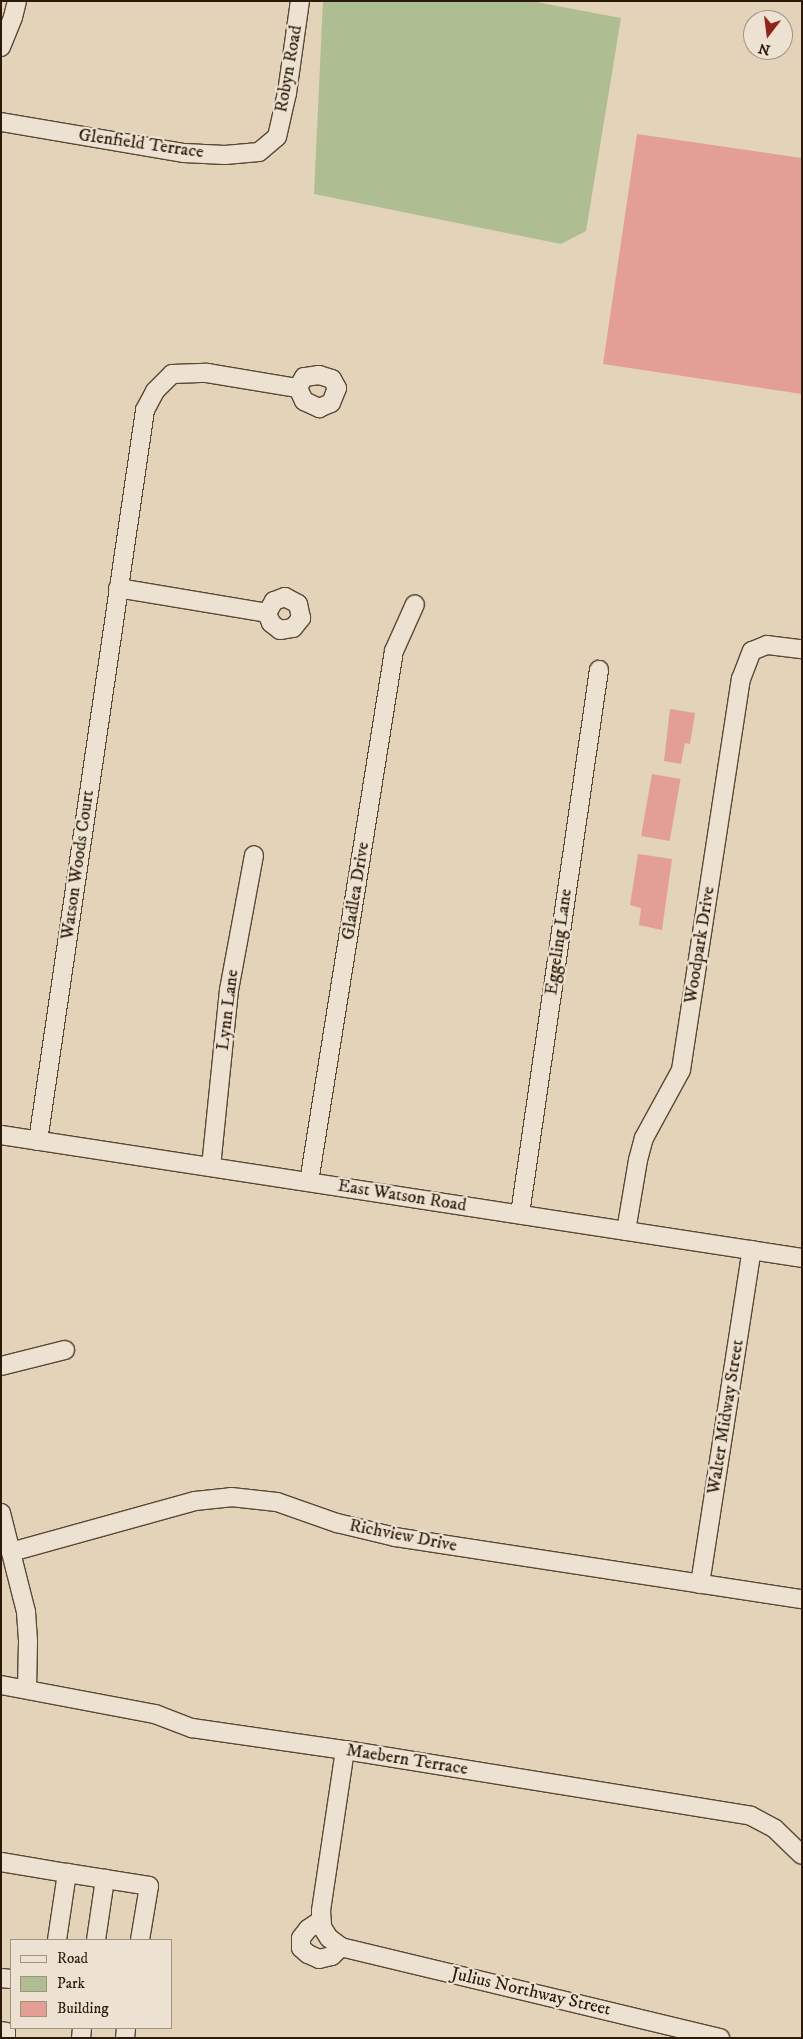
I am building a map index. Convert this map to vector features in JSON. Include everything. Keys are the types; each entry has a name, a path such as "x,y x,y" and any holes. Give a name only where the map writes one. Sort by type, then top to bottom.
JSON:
{"street":[{"path":"1,47 17,1"},
{"name":"Robyn Road","path":"277,137 286,93 300,1"},
{"name":"Glenfield Terrace","path":"1,122 184,153 225,155 259,152 277,137"},
{"name":"Watson Woods Court","path":"38,1141 145,410 155,391 172,374 207,373 298,388"},
{"path":"118,588 267,613"},
{"name":"Gladlea Drive","path":"309,1182 394,651 415,604"},
{"name":"Woodpark Drive","path":"626,1231 638,1160 644,1138 681,1070 741,679 752,651 767,645 802,649"},
{"name":"Eggeling Lane","path":"520,1214 599,670"},
{"name":"Lynn Lane","path":"211,1166 229,990 254,855"},
{"name":"East Watson Road","path":"1,1135 802,1258"},
{"name":"Walter Midway Street","path":"700,1584 752,1250"},
{"path":"1,1366 65,1350"},
{"name":"Richview Drive","path":"12,1552 195,1502 231,1498 277,1502 337,1523 395,1537 802,1599"},
{"path":"1,1513 26,1612 27,1689"},
{"name":"Maebern Terrace","path":"1,1685 155,1714 192,1728 345,1750 751,1816 775,1829 802,1855"},
{"path":"342,1947 332,1956 319,1959 301,1948 301,1938 308,1929 321,1920 345,1750"},
{"path":"1,1862 149,1886 140,1939"},
{"path":"57,1939 67,1873"},
{"path":"96,1939 105,1879"},
{"name":"Julius Northway Street","path":"321,1920 322,1927 329,1938 342,1947 720,2038"},
{"path":"1,2031 6,2032 6,2038"}],"green space":[{"path":"323,1 531,1 621,18 586,231 561,244 314,194"}],"building":[{"path":"637,134 802,158 802,394 603,364"},
{"path":"670,709 695,713 690,744 685,743 681,764 664,761"},
{"path":"652,774 681,779 670,841 641,836"},
{"path":"638,854 672,859 662,930 639,925 641,908 630,905"}]}
